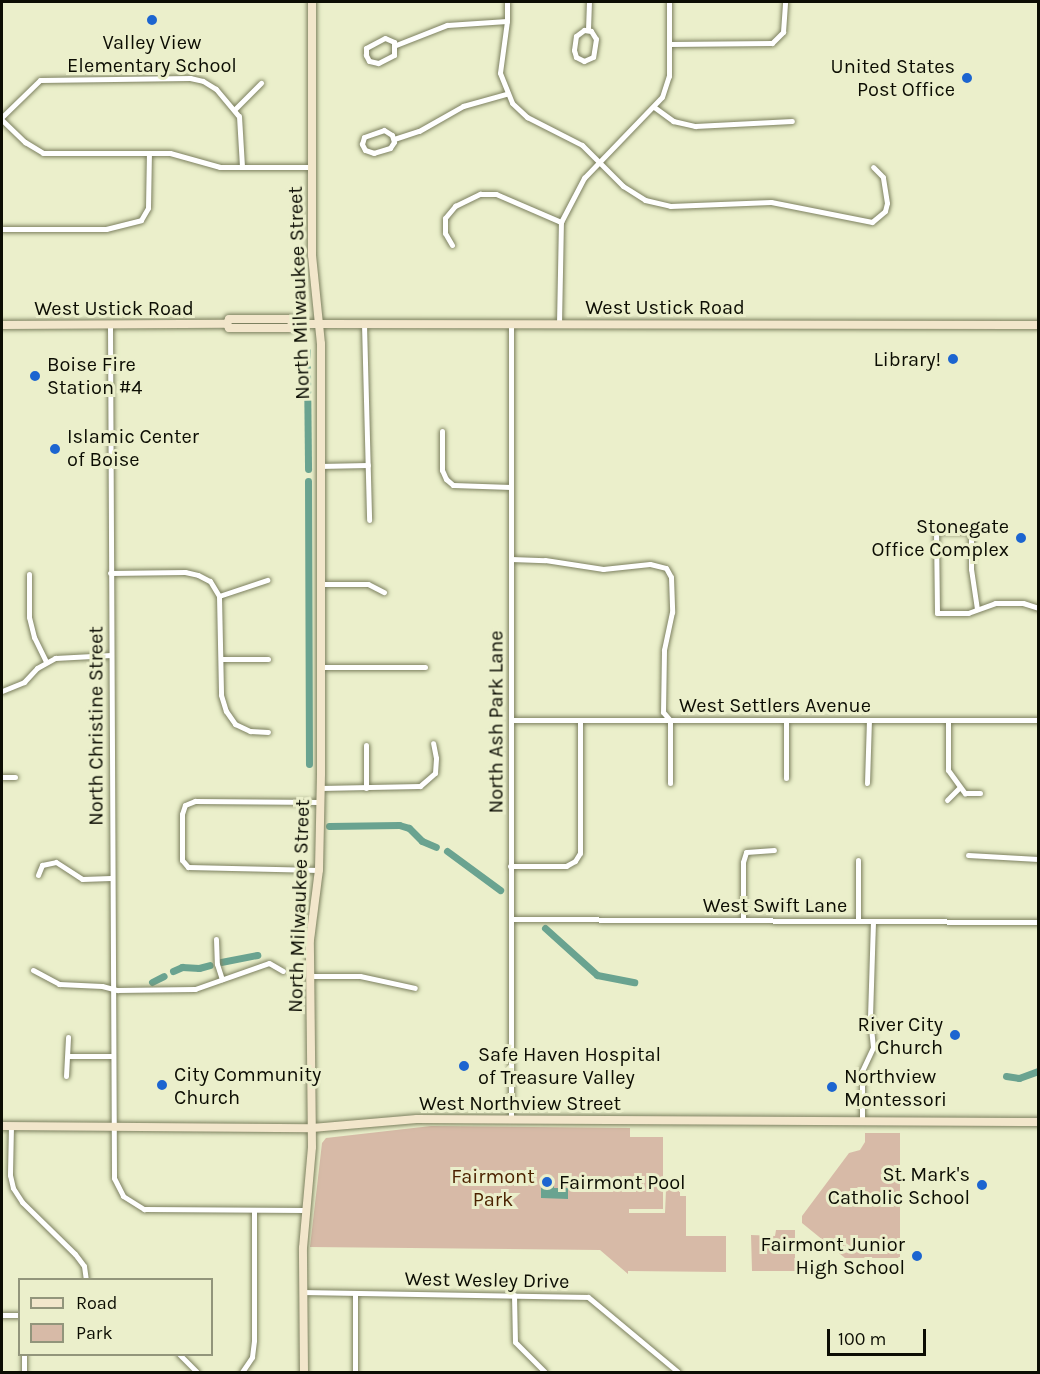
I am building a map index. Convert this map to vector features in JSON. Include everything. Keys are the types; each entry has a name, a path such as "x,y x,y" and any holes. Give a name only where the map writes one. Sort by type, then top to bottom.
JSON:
{"main road":[{"name":"North Milwaukee Street","path":"304,1372 305,1210 312,1128 311,926 318,870 321,667 319,466 321,344 317,324 312,255 312,2"},
{"name":"West Ustick Road","path":"2,325 227,324 230,328 290,328 292,324 1038,325"},
{"name":"West Northview Street","path":"2,1126 312,1128 417,1119 1038,1122"}],"street":[{"path":"507,2 507,21 500,62 506,94 526,117 575,140 601,160 630,192 653,203 678,206 771,202 863,222 879,218 887,202 883,177 873,167"},
{"path":"588,30 589,2"},
{"path":"559,324 561,222 579,184 654,107 667,84 669,2"},
{"path":"669,44 772,43 783,32 785,2"},
{"path":"396,45 447,25 507,21"},
{"path":"588,30 595,36 594,54 591,59 581,61 574,54 576,36 581,31 588,30"},
{"path":"385,38 392,40 396,45 394,55 378,63 372,63 366,55 368,46 385,38"},
{"path":"242,166 241,125 235,109 216,89 203,81 190,78 49,78 33,85 2,118 25,142 43,153 149,153 183,156 220,166 242,166 311,166"},
{"path":"235,109 261,83"},
{"path":"394,139 390,132 384,130 367,135 362,144 368,152 374,153 390,147 394,139 419,131 463,106 506,94"},
{"path":"654,107 673,121 695,126 792,121"},
{"path":"2,229 106,228 141,220 148,208 149,153"},
{"path":"452,245 445,233 445,218 456,206 480,194 496,194 561,222"},
{"path":"364,324 369,520"},
{"name":"North Ash Park Lane","path":"510,324 511,1119"},
{"name":"North Christine Street","path":"110,325 114,1178 123,1196 134,1205 158,1211 305,1210"},
{"path":"442,431 442,470 446,479 453,485 511,487"},
{"path":"319,466 368,465"},
{"path":"977,609 971,569 971,531 936,531 937,613 969,613 995,603 1023,603 1038,608"},
{"path":"511,560 545,560 603,569 650,564 666,568 671,577 672,612 664,650 663,712 670,720 670,783"},
{"path":"110,573 185,572 210,581 219,596 221,695 225,711 235,724 250,731 268,732"},
{"path":"29,574 29,617 34,637 46,662"},
{"path":"219,596 267,580"},
{"path":"320,584 368,584 384,592"},
{"path":"2,691 24,682 46,662 64,656 111,655"},
{"path":"221,659 268,659"},
{"path":"321,667 425,667"},
{"name":"West Settlers Avenue","path":"512,720 1038,720"},
{"path":"510,866 566,866 575,861 580,853 579,720"},
{"path":"786,720 786,778"},
{"path":"867,783 869,720"},
{"path":"948,720 948,770 965,793 980,793"},
{"path":"320,788 413,788 426,783 435,773 433,743"},
{"path":"366,745 366,788"},
{"path":"2,777 15,777"},
{"path":"947,800 960,787"},
{"path":"318,870 188,867 182,860 182,813 185,805 195,801 320,802"},
{"path":"743,920 743,862 746,852 774,850"},
{"path":"968,855 1038,859"},
{"path":"858,860 858,921"},
{"path":"38,875 42,865 57,862 82,879 111,878"},
{"name":"West Swift Lane","path":"511,919 1038,922"},
{"path":"862,1121 862,1071 873,1047 870,1017 873,921"},
{"path":"216,939 216,964 222,980"},
{"path":"33,970 59,984 184,990 222,980 268,963 283,971"},
{"path":"310,976 360,976 415,988"},
{"path":"66,1076 68,1037"},
{"path":"68,1056 112,1056"},
{"path":"11,1126 9,1175 13,1188 22,1202 75,1254 84,1266 86,1278"},
{"path":"242,1372 252,1357 254,1340 254,1210"},
{"name":"West Wesley Drive","path":"304,1292 588,1297 678,1372"},
{"path":"355,1293 355,1372"},
{"path":"514,1295 515,1342 545,1372"},
{"path":"2,1315 18,1315"},
{"path":"24,1356 24,1372"},
{"path":"181,1356 197,1372"}],"green space":[{"name":"Fairmont Park","path":"431,1126 630,1128 630,1137 663,1137 663,1209 629,1209 629,1213 665,1213 666,1190 680,1190 680,1196 686,1196 686,1236 726,1236 726,1272 628,1271 628,1274 600,1250 310,1247 322,1143 326,1138"},
{"path":"865,1133 900,1133 900,1258 845,1258 802,1223 802,1216 849,1153 860,1150 865,1142"},
{"path":"776,1230 795,1230 795,1271 752,1271 751,1235 775,1236"}],"water":[{"name":"Fairmont Pool","path":"541,1176 553,1176 554,1188 568,1188 568,1199 541,1198"}],"waterway":[{"path":"307,351 307,356"},
{"path":"307,368 308,469"},
{"path":"308,481 309,764"},
{"path":"329,826 399,825 409,828 422,841 436,847"},
{"path":"447,851 500,890"},
{"path":"545,928 597,975 634,982"},
{"path":"221,962 257,955"},
{"path":"173,971 182,967 199,968 210,965"},
{"path":"152,982 164,976"},
{"path":"1006,1076 1019,1078 1038,1071"}],"place":[{"name":"Valley View Elementary School","path":"152,20"},
{"name":"United States Post Office","path":"967,78"},
{"name":"Library!","path":"953,359"},
{"name":"Boise Fire Station #4","path":"35,376"},
{"name":"Islamic Center of Boise","path":"55,449"},
{"name":"Stonegate Office Complex","path":"1021,538"},
{"name":"River City Church","path":"955,1035"},
{"name":"Safe Haven Hospital of Treasure Valley","path":"464,1066"},
{"name":"City Community Church","path":"162,1085"},
{"name":"Northview Montessori","path":"832,1087"},
{"name":"Fairmont Pool","path":"547,1182"},
{"name":"St. Mark's Catholic School","path":"982,1185"},
{"name":"Fairmont Junior High School","path":"917,1256"}]}
